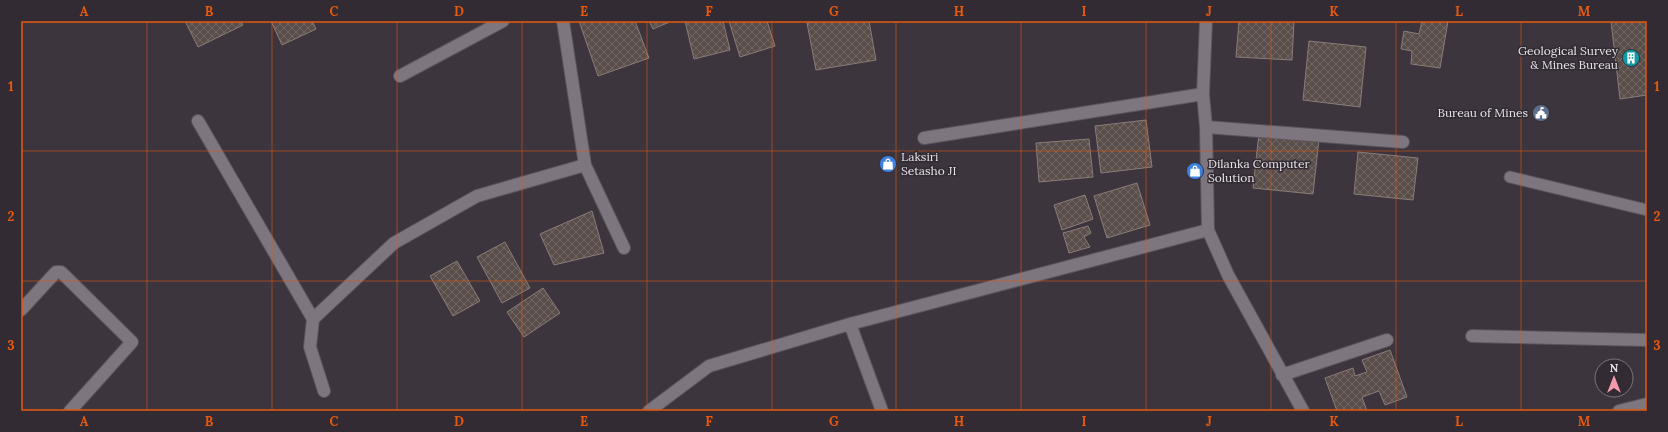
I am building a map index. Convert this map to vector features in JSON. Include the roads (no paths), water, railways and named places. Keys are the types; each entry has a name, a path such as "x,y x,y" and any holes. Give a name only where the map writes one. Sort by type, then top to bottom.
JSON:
{"street":[{"path":"400,76 503,21"},
{"path":"564,21 585,165 624,248"},
{"path":"1206,21 1203,94 1206,127 1208,230 1228,275 1303,411"},
{"path":"924,138 1203,94"},
{"path":"198,121 313,319 310,347 324,391"},
{"path":"1206,127 1403,142"},
{"path":"313,319 394,243 477,196 585,165"},
{"path":"649,411 709,366 850,324 1208,230"},
{"path":"21,310 56,272 61,272 132,342 70,411"},
{"path":"850,324 882,411"},
{"path":"1472,336 1647,340"},
{"path":"1282,375 1387,340"},
{"path":"1619,411 1647,404"}],"lane":[{"path":"1510,177 1647,210"}],"place":[{"name":"Geological Survey & Mines Bureau","path":"1631,58"},
{"name":"Bureau of Mines","path":"1541,113"},
{"name":"Laksiri Setasho JI","path":"888,164"},
{"name":"Dilanka Computer Solution","path":"1195,171"}]}
